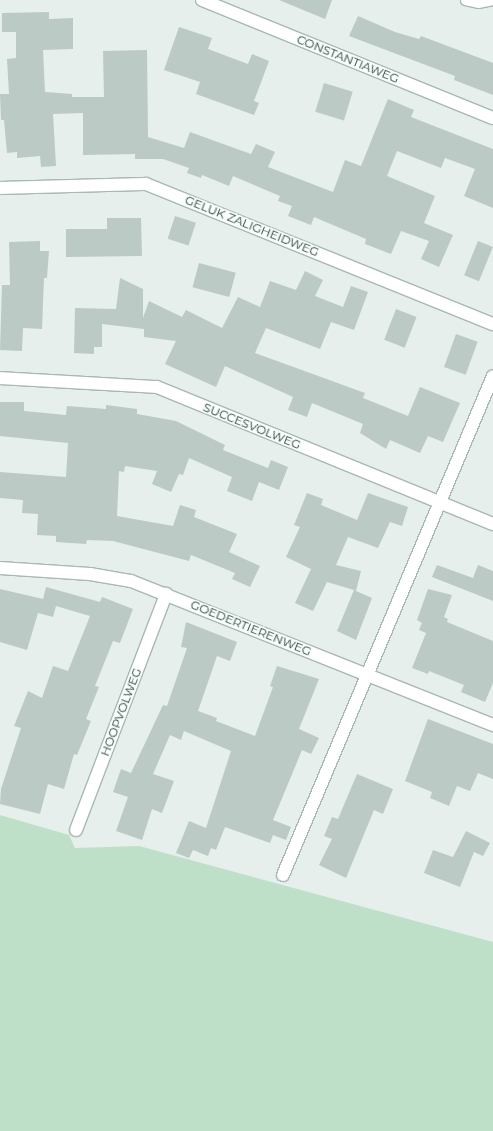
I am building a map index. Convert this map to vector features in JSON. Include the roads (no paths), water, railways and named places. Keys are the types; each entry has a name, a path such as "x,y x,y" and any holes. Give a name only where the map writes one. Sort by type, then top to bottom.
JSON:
{"street":[{"name":"CONSTANTIAWEG","path":"202,0 493,118"},
{"name":"GELUK ZALIGHEIDWEG","path":"0,188 146,184 493,324"},
{"path":"283,875 493,376"},
{"name":"SUCCESVOLWEG","path":"0,378 158,387 493,524"},
{"name":"GOEDERTIERENWEG","path":"0,568 90,574 131,581 493,725"},
{"name":"HOOPVOLWEG","path":"76,830 166,594"}],"lane":[{"path":"465,0 478,3 493,0"}]}
